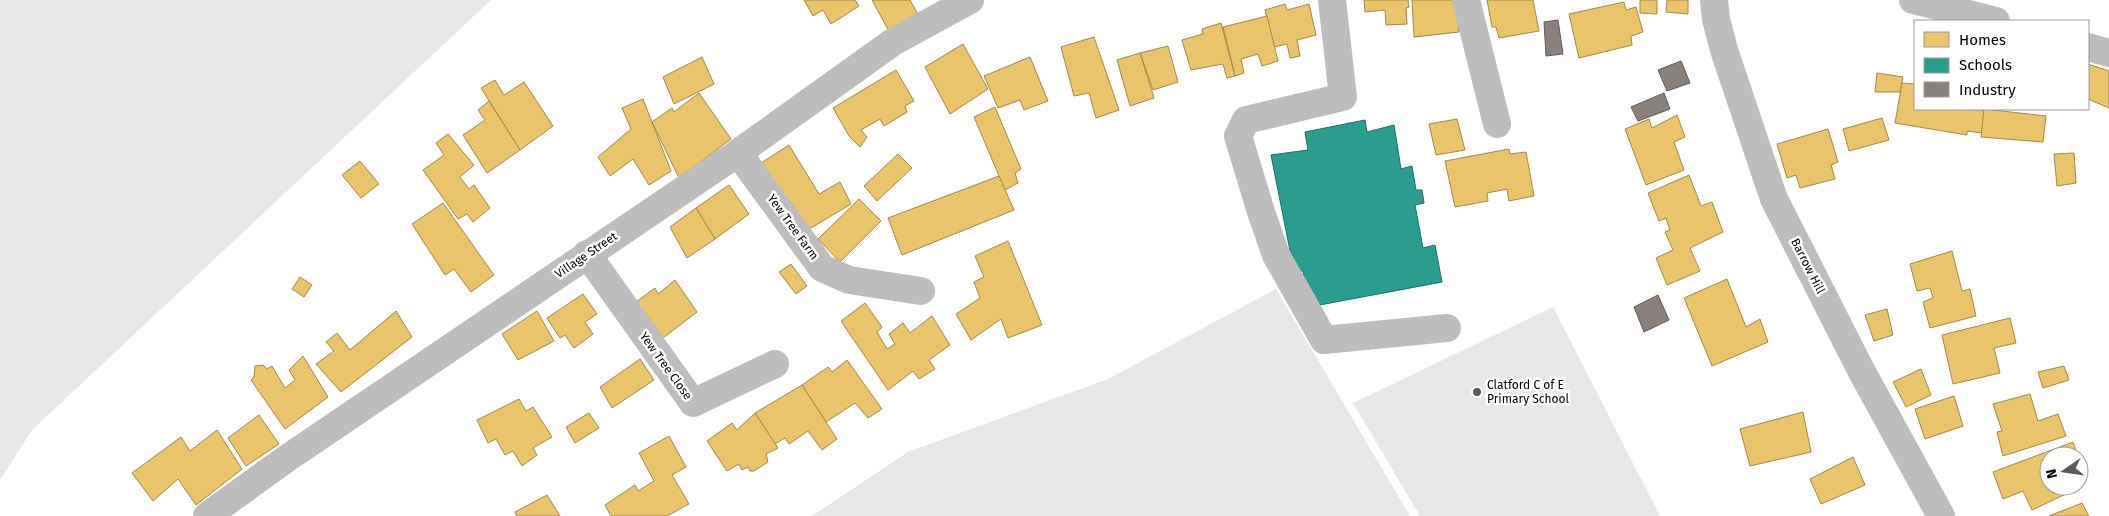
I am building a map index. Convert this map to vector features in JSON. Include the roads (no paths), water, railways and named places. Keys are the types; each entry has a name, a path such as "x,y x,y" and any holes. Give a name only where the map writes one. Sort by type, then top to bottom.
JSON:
{"street":[{"name":"Village Street","path":"207,516 286,459 738,152 893,42 970,0"},
{"path":"1332,0 1343,97 1246,120 1238,136 1270,238 1276,255 1324,340 1447,328"},
{"path":"1466,0 1497,124"},
{"name":"Barrow Hill","path":"1714,0 1716,19 1724,50 1774,198 1862,372 1941,516"},
{"path":"1913,0 1992,20"},
{"path":"2089,47 2109,53"},
{"name":"Yew Tree Farm","path":"738,152 822,268 849,280 921,291"},
{"name":"Yew Tree Close","path":"587,254 693,404 775,364"}],"place":[{"name":"Clatford C of E Primary School","path":"1477,392"}]}
